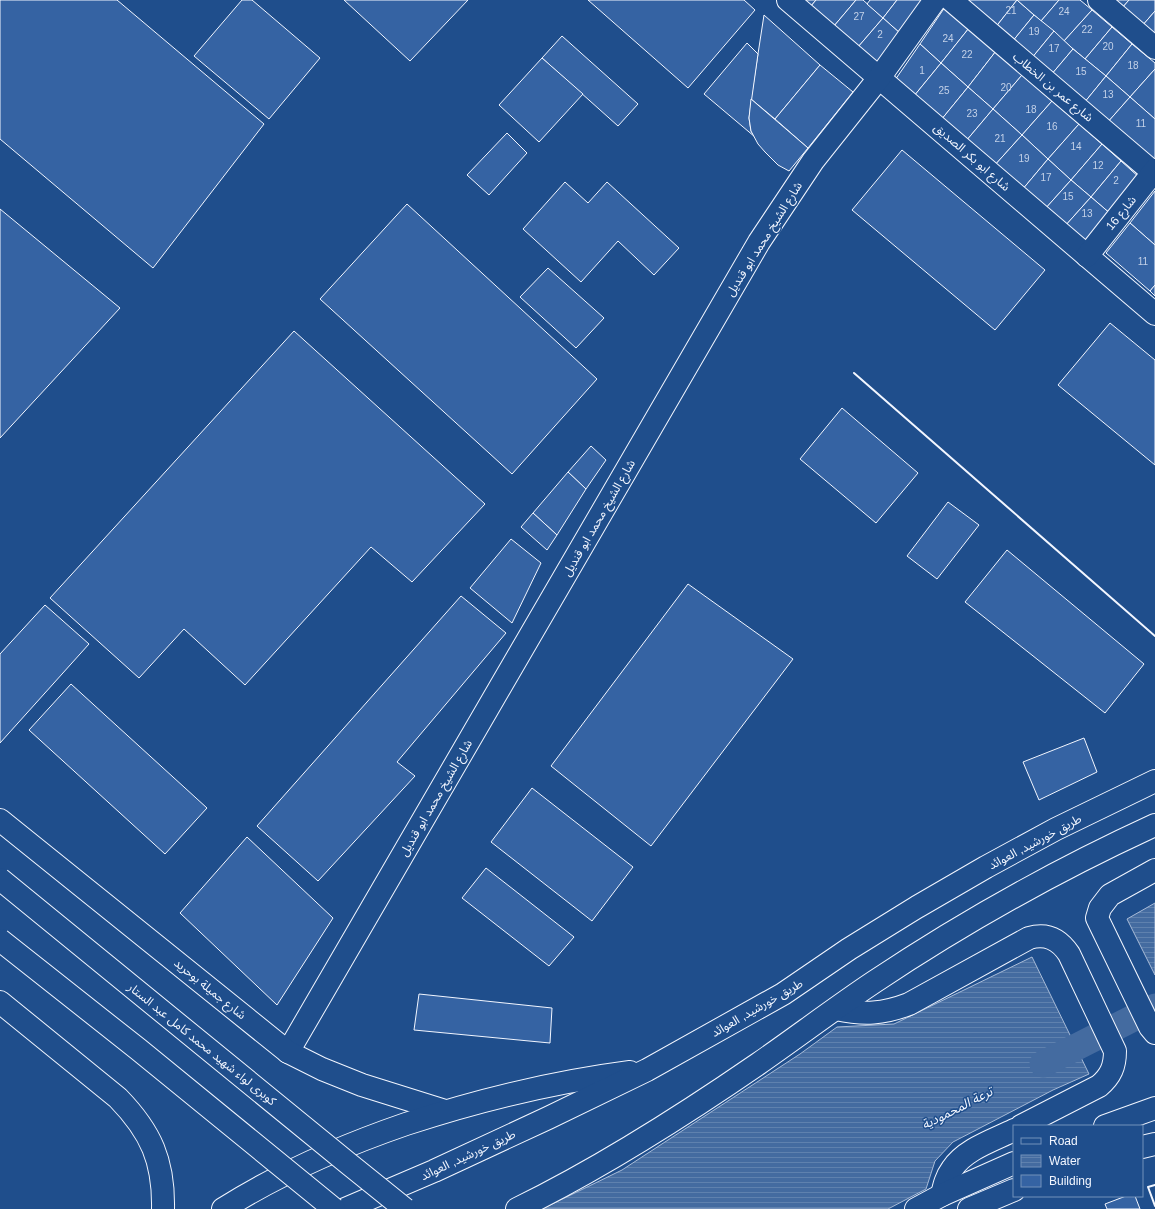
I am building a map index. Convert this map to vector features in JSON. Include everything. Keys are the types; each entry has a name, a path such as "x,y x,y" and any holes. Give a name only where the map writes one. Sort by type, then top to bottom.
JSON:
{"main road":[{"name":"شارع ابو بكر الصديق","path":"788,0 1155,314"},
{"name":"شارع الشيخ محمد ابو قنديل","path":"288,1052 759,242 813,161 879,78 934,0"},
{"name":"شارع عمر بن الخطاب","path":"951,0 1154,172"},
{"path":"1098,0 1155,48"},
{"name":"شارع 16","path":"1086,256 1154,172"},
{"name":"طريق خورشيد, العوائد","path":"345,1209 434,1171 647,1070 783,994 917,907 986,867 1056,829 1155,781"},
{"name":"شارع جميلة بوحريد","path":"0,820 288,1052 322,1069 362,1085 445,1111"},
{"path":"517,1209 572,1180 700,1103 872,983 986,911 1099,851 1155,825"},
{"path":"1152,1030 1099,925 1097,918 1104,901 1110,896 1155,870"},
{"name":"كوبرى لواء شهيد محمد كامل عبد الستار","path":"0,879 406,1209"},
{"path":"836,1009 868,1014 885,1012 909,1004 1029,938 1045,936 1059,942 1068,954 1115,1051 1114,1065 1111,1074 1099,1086 1023,1125"},
{"path":"0,940 138,1049 334,1209"},
{"path":"0,1002 118,1098 134,1114 156,1153 161,1173 163,1209"},
{"path":"223,1209 282,1174 372,1136 445,1111 546,1085 596,1076 647,1070"},
{"path":"1108,1125 1155,1108"},
{"path":"942,1195 948,1175 960,1159 971,1151 1013,1130"},
{"path":"1143,1147 1155,1144"},
{"path":"916,1209 942,1195 1013,1163"},
{"path":"969,1209 1013,1190"}],"water":[{"path":"1155,903 1155,975 1127,919"},
{"path":"1032,957 1089,1074 1053,1090 953,1142 935,1161 926,1189 888,1209 542,1209 622,1170 800,1054 837,1027 894,1024"}],"building":[{"path":"0,0 117,0 264,124 153,268 0,139"},
{"path":"242,0 252,0 320,58 269,119 194,56"},
{"path":"344,0 468,0 410,61"},
{"path":"588,0 744,0 755,10 688,88"},
{"path":"804,0 816,0 811,6"},
{"path":"816,0 856,0 834,26 811,6"},
{"path":"856,0 863,0 883,18 858,47 834,26"},
{"path":"870,0 897,0 883,18 867,4"},
{"path":"897,0 922,0 901,34 883,18"},
{"path":"962,0 1017,0 995,28"},
{"path":"1017,0 1034,15 1012,42 995,28"},
{"path":"1017,0 1059,0 1041,21"},
{"path":"1059,0 1080,0 1092,10 1064,41 1041,21"},
{"path":"1112,0 1129,0 1122,8"},
{"path":"1129,0 1155,0 1155,11 1142,26 1122,8"},
{"path":"945,7 969,28 941,63 920,44"},
{"path":"1092,10 1112,27 1085,59 1064,41"},
{"path":"1155,11 1155,37 1142,26"},
{"path":"764,15 820,65 775,119 751,99"},
{"path":"1034,15 1054,31 1031,59 1012,42"},
{"path":"883,18 901,34 880,65 858,47"},
{"path":"1112,27 1132,44 1106,76 1085,59"},
{"path":"969,28 996,51 968,87 941,63"},
{"path":"1054,31 1073,49 1051,75 1031,59"},
{"path":"562,36 638,104 618,126 542,58"},
{"path":"747,43 758,54 749,118 751,131 755,137 704,94"},
{"path":"920,44 941,63 914,96 895,80"},
{"path":"1132,44 1155,63 1155,69 1130,97 1106,76"},
{"path":"1073,49 1106,76 1084,103 1051,75"},
{"path":"996,51 1022,75 993,109 968,87"},
{"path":"542,58 583,94 539,142 499,105"},
{"path":"941,63 968,87 941,120 914,96"},
{"path":"820,65 853,92 808,148 775,119"},
{"path":"1155,69 1155,119 1130,97"},
{"path":"1022,75 1052,101 1022,135 993,109"},
{"path":"1106,76 1130,97 1107,123 1084,103"},
{"path":"968,87 993,109 966,141 941,120"},
{"path":"1130,97 1155,119 1155,160 1107,123"},
{"path":"751,99 808,148 789,171 778,165 765,152 758,144 751,131 749,118"},
{"path":"1052,101 1079,124 1048,159 1022,135"},
{"path":"993,109 1022,135 994,166 966,141"},
{"path":"1079,124 1102,144 1071,180 1048,159"},
{"path":"507,133 527,153 489,195 467,175"},
{"path":"1022,135 1048,159 1022,190 994,166"},
{"path":"1102,144 1121,161 1091,197 1071,180"},
{"path":"902,150 1045,270 995,330 852,210"},
{"path":"1048,159 1071,180 1045,209 1022,190"},
{"path":"1121,161 1141,179 1112,215 1091,197"},
{"path":"1071,180 1091,197 1065,226 1045,209"},
{"path":"565,182 588,203 607,182 679,248 654,275 618,241 581,282 523,229"},
{"path":"1155,191 1155,245 1130,223"},
{"path":"1091,197 1112,215 1088,245 1065,226"},
{"path":"407,204 597,379 512,474 320,299"},
{"path":"0,209 120,308 0,438"},
{"path":"1130,223 1155,245 1155,285 1150,291 1106,253"},
{"path":"548,268 604,318 576,348 520,297"},
{"path":"1155,285 1155,296 1150,291"},
{"path":"1110,323 1155,360 1155,465 1058,385"},
{"path":"294,331 485,504 412,582 371,547 245,685 184,629 139,678 50,598"},
{"path":"842,408 918,473 876,523 800,459"},
{"path":"591,446 606,460 586,489 568,472"},
{"path":"568,472 586,489 557,535 533,513"},
{"path":"948,502 979,525 937,579 907,556"},
{"path":"533,513 557,535 547,550 521,527"},
{"path":"511,539 541,563 512,623 470,588"},
{"path":"1007,550 1144,664 1105,713 965,602"},
{"path":"688,584 793,659 651,846 551,766"},
{"path":"461,596 506,633 397,762 415,776 318,881 257,826"},
{"path":"45,605 89,644 0,743 0,654"},
{"path":"71,684 207,808 165,854 29,730"},
{"path":"1084,738 1097,772 1039,800 1023,762"},
{"path":"532,788 633,867 592,921 491,842"},
{"path":"247,837 333,918 277,1005 180,913"},
{"path":"486,868 574,937 549,966 462,898"},
{"path":"419,994 552,1008 550,1043 414,1030"},
{"path":"1123,1197 1135,1197 1140,1209 1107,1209 1105,1204"}],"waterway":[{"name":"ترعة المحمودية","path":"1043,1064 1155,1007"}],"wall":[{"path":"854,373 1155,636"},
{"path":"1155,1185 1148,1187 1155,1206"}]}
